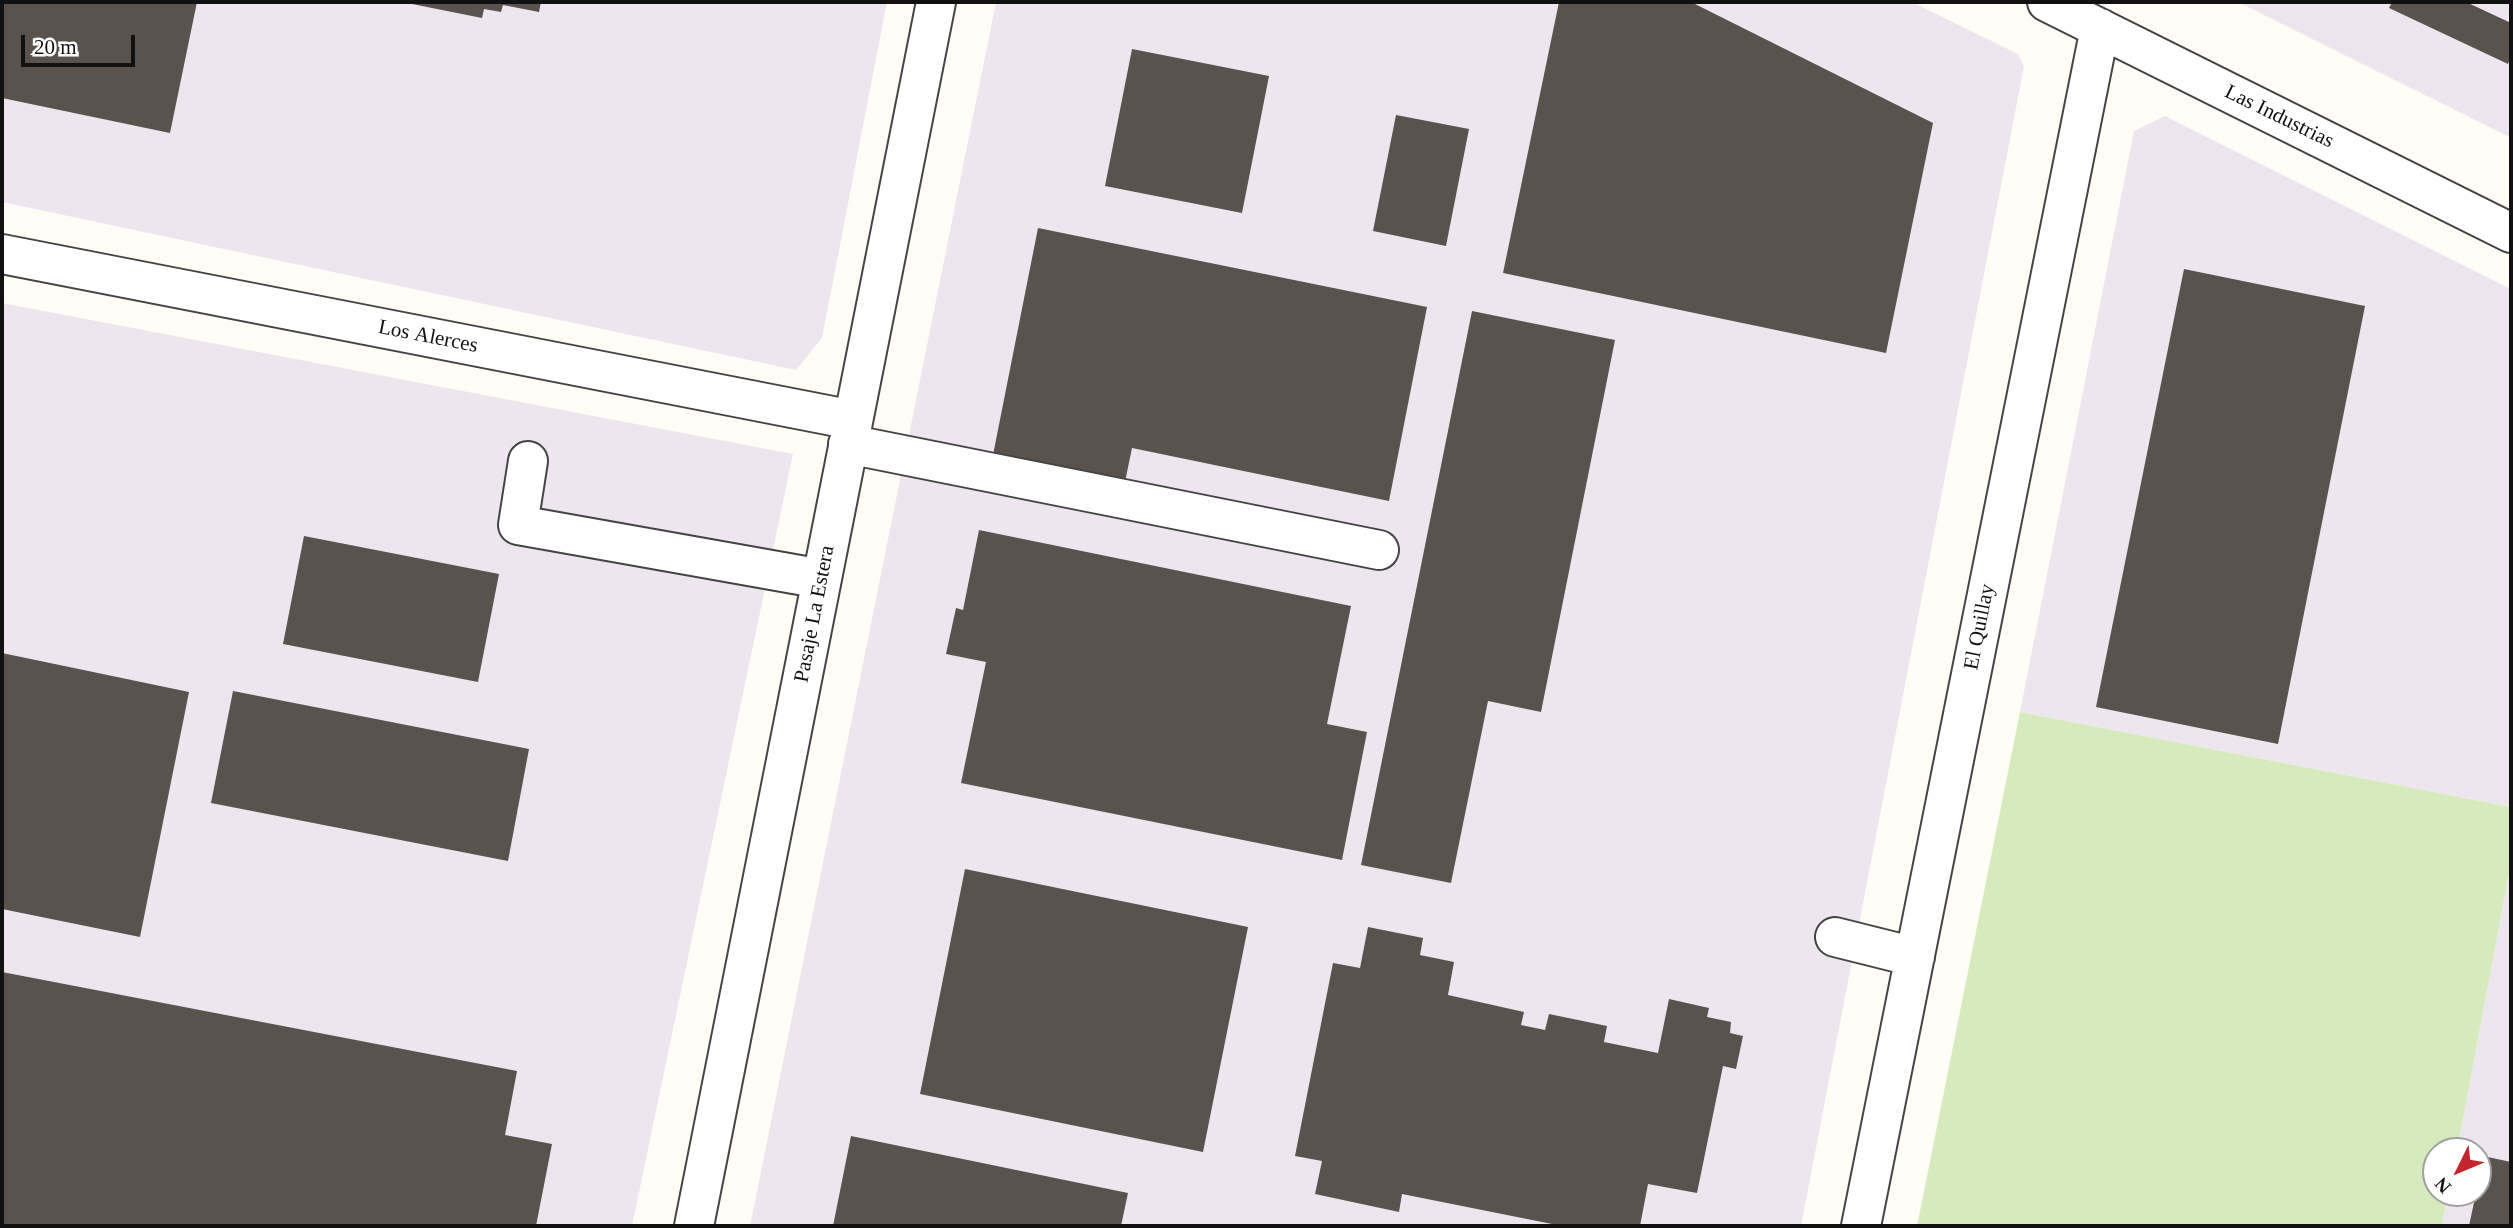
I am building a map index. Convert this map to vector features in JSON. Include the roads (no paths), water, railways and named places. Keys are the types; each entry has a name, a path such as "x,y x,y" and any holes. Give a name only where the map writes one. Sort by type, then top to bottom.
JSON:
{"street":[{"name":"Pasaje La Estera","path":"694,1226 936,2"},
{"name":"Las Industrias","path":"2047,2 2511,233"},
{"name":"El Quillay","path":"1861,1226 2100,28"},
{"name":"Los Alerces","path":"2,254 851,432 1379,550"},
{"path":"528,461 518,525 822,579"},
{"path":"1835,937 1914,957"}]}
